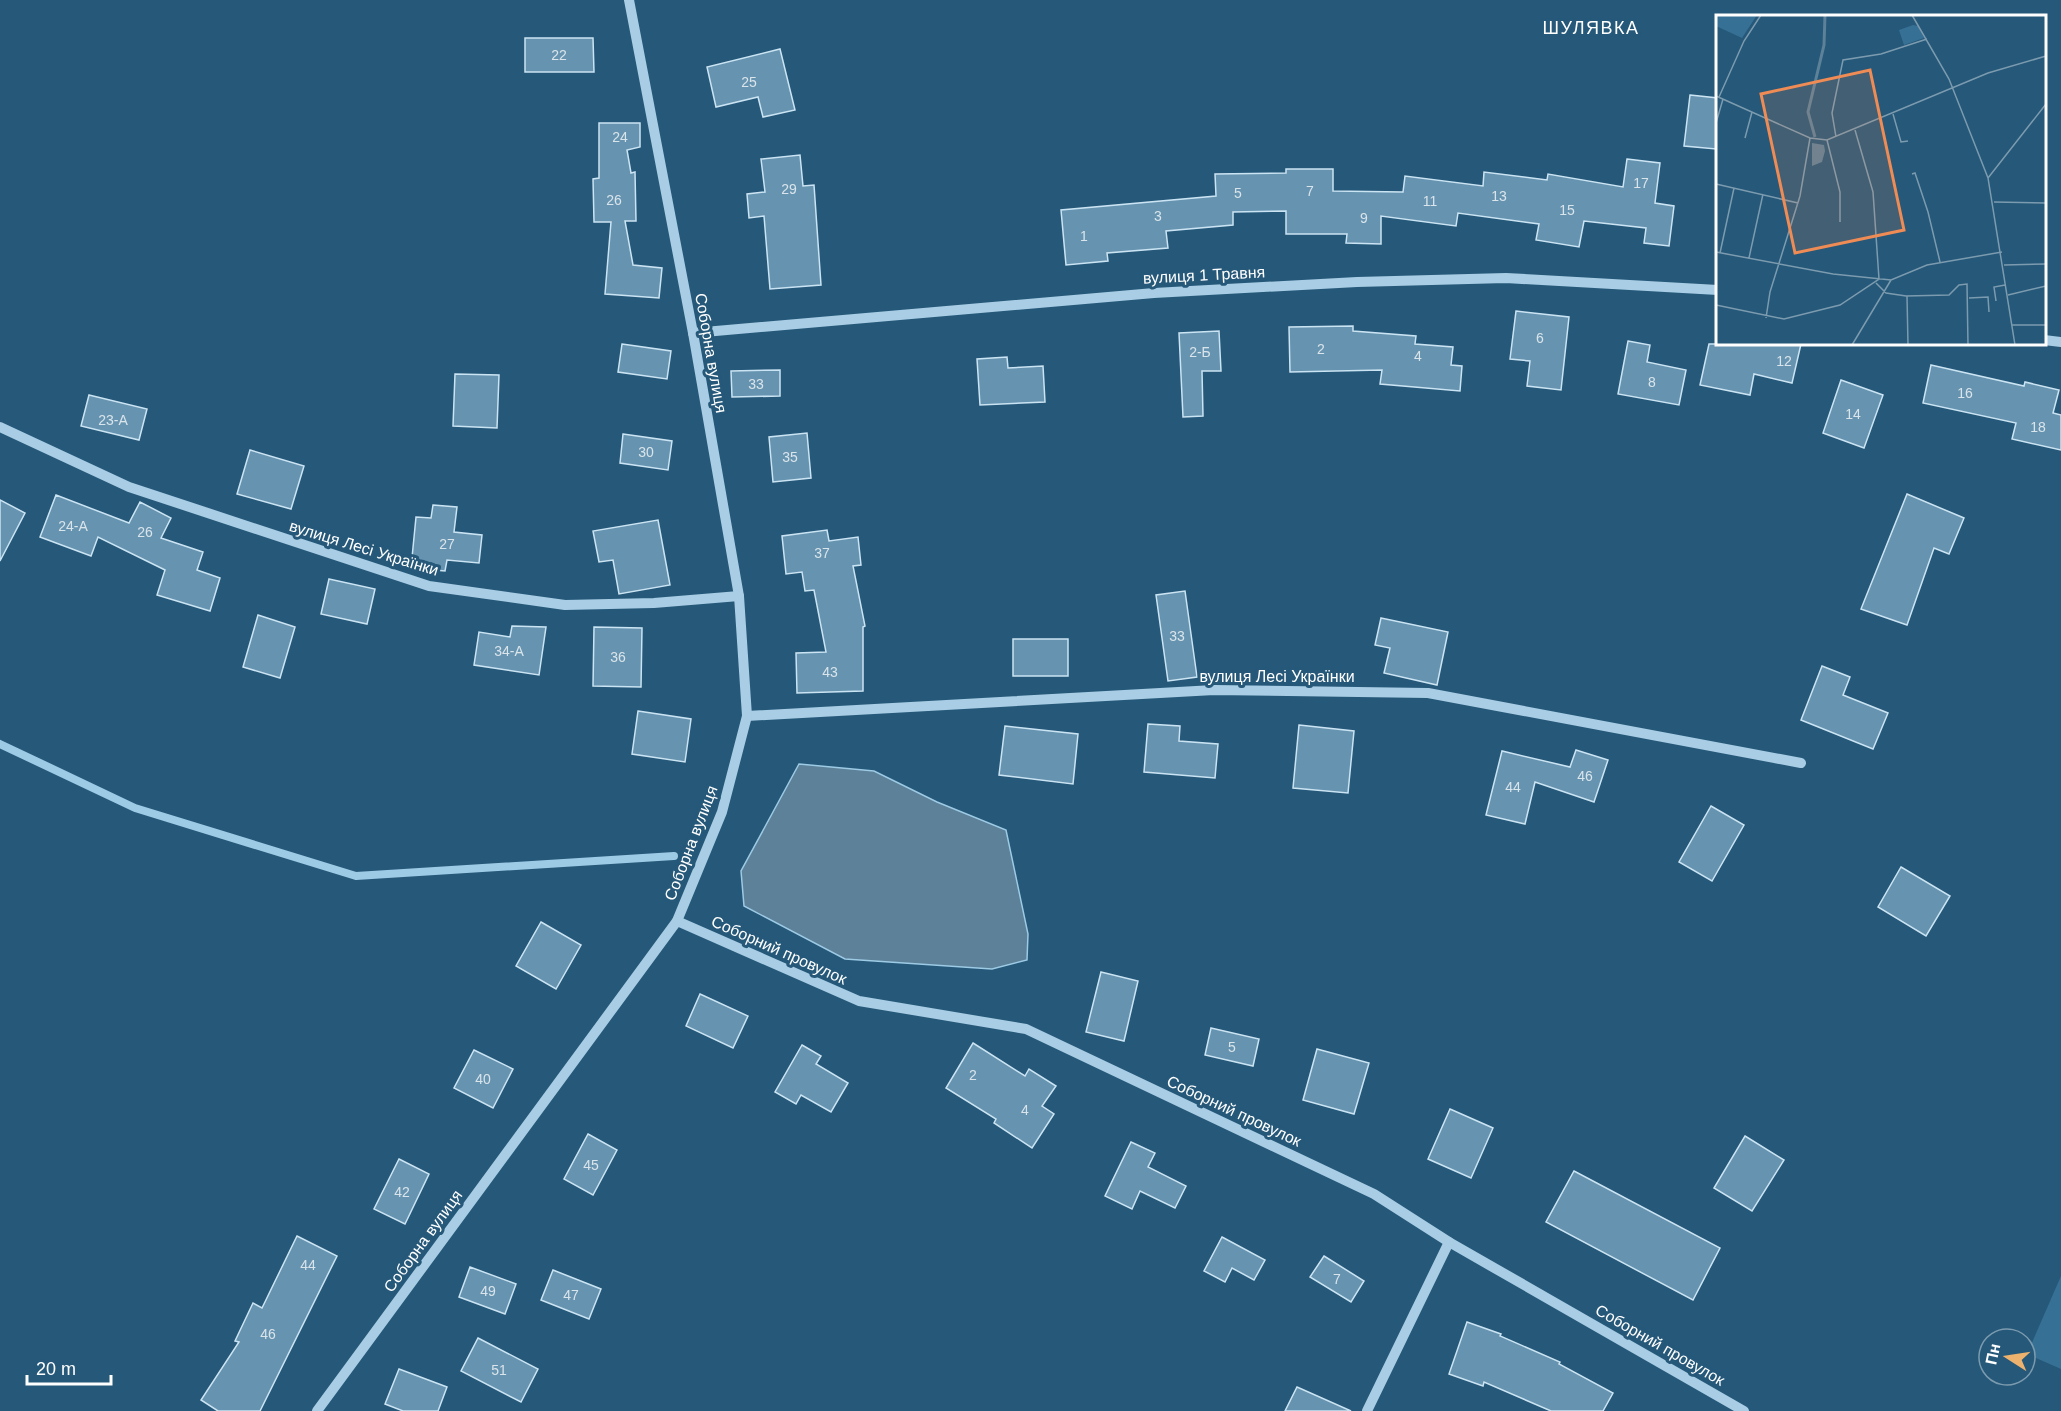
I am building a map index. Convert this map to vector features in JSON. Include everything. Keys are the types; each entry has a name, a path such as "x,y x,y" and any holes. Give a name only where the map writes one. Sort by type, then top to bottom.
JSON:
{"street":[{"name":"Соборна вулиця","path":"317,1411 676,921 722,812 747,716 739,596 693,333 628,0"},
{"name":"вулиця 1 Травня","path":"693,333 1154,293 1357,282 1506,278 1716,290"},
{"path":"2046,340 2061,342"},
{"name":"вулиця Лесі Українки","path":"0,427 129,487 429,585 565,605 654,603 739,596"},
{"name":"вулиця Лесі Українки","path":"747,716 1214,690 1428,693 1801,763"},
{"name":"Соборний провулок","path":"676,921 859,1001 1026,1029 1374,1194 1449,1242 1744,1411"},
{"path":"1367,1411 1449,1242"}],"shaded area":[{"path":"799,764 874,771 937,802 1006,830 1028,934 1027,960 992,969 845,959 744,906 741,871"},
{"path":"2061,1276 2061,1369 2037,1358 2037,1331"}],"building":[{"path":"525,38 593,38 594,72 525,72"},
{"path":"780,49 795,110 763,117 758,97 716,107 707,67"},
{"path":"1690,95 1716,98 1716,149 1684,146"},
{"path":"599,123 640,123 640,147 627,150 631,173 635,172 636,221 625,221 633,265 662,268 659,298 605,294 611,222 594,222 593,179 599,178"},
{"path":"800,155 803,186 814,185 821,285 770,289 764,216 749,218 747,194 765,192 761,159"},
{"path":"1627,159 1660,163 1655,203 1674,206 1669,246 1644,243 1646,228 1584,221 1579,247 1536,240 1539,224 1458,213 1456,226 1381,216 1381,244 1346,243 1347,234 1286,234 1286,211 1233,212 1233,225 1166,231 1168,248 1107,253 1108,261 1066,265 1061,210 1216,196 1215,174 1286,173 1286,169 1333,169 1333,191 1403,192 1405,176 1483,186 1484,172 1547,180 1548,174 1623,187"},
{"path":"1516,311 1569,317 1561,390 1527,386 1530,361 1510,359"},
{"path":"1353,326 1353,331 1416,336 1415,344 1453,347 1451,365 1462,366 1460,391 1380,384 1382,370 1290,372 1289,327"},
{"path":"1219,331 1221,371 1202,371 1203,416 1183,417 1179,333"},
{"path":"1628,341 1650,345 1647,362 1686,370 1679,405 1618,394"},
{"path":"622,344 671,351 667,379 618,372"},
{"path":"1709,344 1801,345 1792,383 1754,374 1750,395 1700,385"},
{"path":"1007,357 1008,368 1043,366 1045,402 980,405 977,359"},
{"path":"1931,365 2024,386 2025,382 2059,390 2053,413 2061,415 2061,450 2012,439 2016,423 1923,403"},
{"path":"780,370 780,396 732,397 731,371"},
{"path":"455,374 499,375 497,428 453,426"},
{"path":"1841,380 1883,395 1864,448 1823,433"},
{"path":"89,395 147,409 139,440 81,426"},
{"path":"807,433 811,478 773,482 769,437"},
{"path":"623,434 672,441 668,470 620,463"},
{"path":"250,450 304,466 291,509 237,494"},
{"path":"1907,494 1964,518 1949,554 1934,548 1907,625 1861,609"},
{"path":"56,495 129,523 140,502 171,518 161,538 203,552 197,570 220,578 210,611 157,595 165,570 98,537 91,556 40,537"},
{"path":"0,500 25,513 0,561"},
{"path":"433,505 457,507 454,532 482,535 479,563 447,560 445,571 411,568 416,517 431,518"},
{"path":"658,520 670,585 619,594 613,560 599,562 593,531"},
{"path":"827,530 829,541 858,537 861,565 853,566 865,626 863,627 863,691 797,693 796,653 826,652 814,590 805,591 802,572 786,574 782,536"},
{"path":"329,579 375,589 367,624 321,614"},
{"path":"1185,591 1197,677 1168,681 1156,595"},
{"path":"258,615 295,627 280,678 243,667"},
{"path":"1381,618 1448,632 1437,685 1384,673 1390,648 1375,645"},
{"path":"512,626 546,627 539,675 474,665 479,632 510,637"},
{"path":"594,627 642,628 641,687 593,686"},
{"path":"1013,639 1068,639 1068,676 1013,676"},
{"path":"1822,666 1850,677 1843,695 1888,713 1873,749 1801,720"},
{"path":"638,711 691,719 685,762 632,754"},
{"path":"1148,724 1180,726 1179,741 1218,744 1215,778 1144,772"},
{"path":"1299,725 1354,731 1348,793 1293,788"},
{"path":"1005,726 1078,734 1073,784 999,775"},
{"path":"1576,750 1608,760 1594,802 1535,782 1525,824 1486,815 1502,751 1570,767"},
{"path":"1711,806 1744,825 1712,881 1679,862"},
{"path":"1901,867 1950,896 1926,936 1878,907"},
{"path":"541,922 581,945 556,989 516,966"},
{"path":"1101,972 1138,981 1124,1041 1086,1032"},
{"path":"700,994 748,1016 733,1048 686,1026"},
{"path":"1211,1028 1259,1039 1253,1066 1205,1055"},
{"path":"973,1043 1025,1076 1029,1069 1056,1086 1042,1106 1054,1114 1032,1148 994,1123 996,1119 946,1088"},
{"path":"802,1045 821,1056 816,1064 848,1083 831,1112 801,1095 796,1104 775,1092"},
{"path":"1317,1049 1369,1063 1354,1114 1303,1100"},
{"path":"474,1050 513,1069 493,1108 454,1088"},
{"path":"1450,1109 1493,1128 1471,1178 1428,1159"},
{"path":"588,1134 617,1150 593,1195 564,1179"},
{"path":"1745,1136 1784,1160 1752,1211 1714,1188"},
{"path":"1131,1142 1155,1153 1148,1167 1186,1186 1175,1208 1140,1191 1132,1209 1105,1196"},
{"path":"399,1159 429,1174 405,1224 374,1209"},
{"path":"1574,1171 1720,1248 1693,1300 1546,1222"},
{"path":"297,1236 337,1256 260,1411 218,1411 201,1400 239,1342 235,1341 253,1303 262,1308"},
{"path":"1222,1237 1265,1260 1254,1280 1232,1268 1225,1282 1204,1271"},
{"path":"1324,1256 1364,1281 1351,1302 1310,1277"},
{"path":"470,1267 516,1284 505,1314 459,1297"},
{"path":"553,1270 601,1289 589,1319 541,1300"},
{"path":"1467,1322 1501,1334 1500,1336 1560,1362 1559,1364 1613,1393 1603,1411 1551,1411 1484,1382 1483,1386 1449,1374"},
{"path":"478,1338 538,1369 521,1402 461,1371"},
{"path":"399,1369 447,1387 438,1411 403,1411 385,1404"},
{"path":"1297,1387 1351,1411 1285,1411"}],"waterway":[{"path":"0,744 135,808 356,876 674,856"}],"district":[{"name":"ШУЛЯВКА","path":"1591,28"}]}
